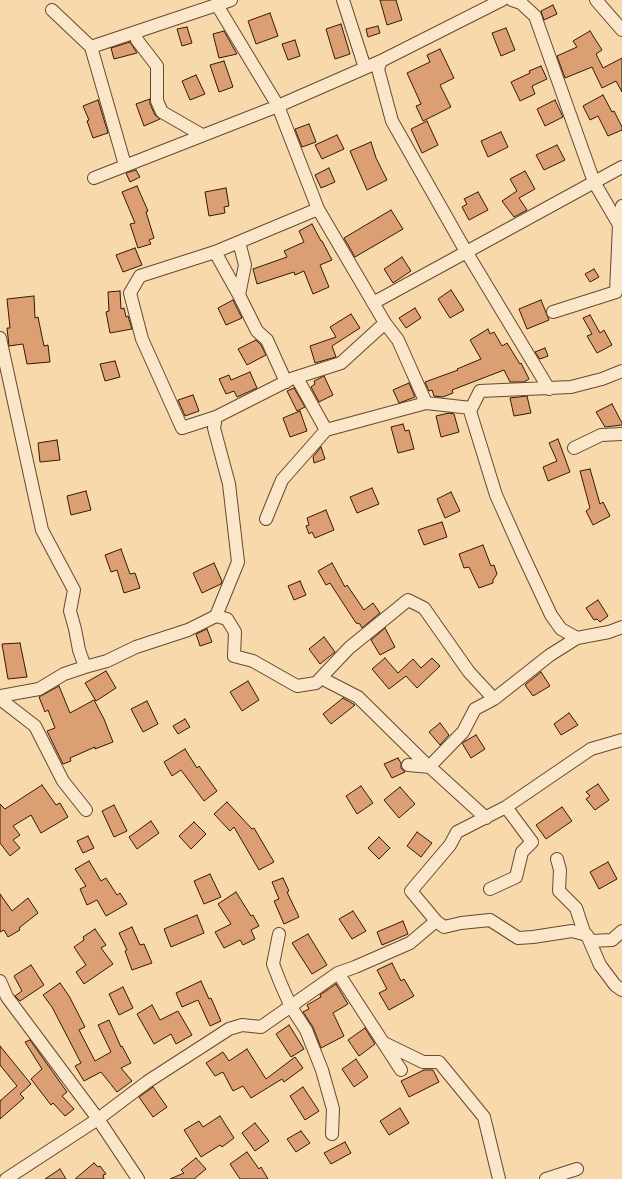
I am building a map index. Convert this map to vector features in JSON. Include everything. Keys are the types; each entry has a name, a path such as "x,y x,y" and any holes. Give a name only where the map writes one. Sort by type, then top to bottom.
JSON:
{"street":[{"path":"91,47 231,0"},
{"path":"342,0 365,68"},
{"path":"94,178 278,106 381,61 502,0"},
{"path":"512,0 521,3 535,16 594,182 621,228"},
{"path":"596,0 622,30"},
{"path":"217,5 278,106 318,209 385,323 398,340 426,403"},
{"path":"52,10 91,47 126,165"},
{"path":"136,32 137,40 157,66 157,101 162,112 202,135"},
{"path":"381,61 378,69 392,120 466,252 549,389"},
{"path":"373,303 622,167"},
{"path":"553,312 616,292 622,206"},
{"path":"318,209 215,252 140,276 130,293 142,339 182,428 216,417 292,380 341,363 385,323"},
{"path":"239,242 245,265 239,294"},
{"path":"215,252 239,294 257,331 267,340 326,430"},
{"path":"0,338 42,530 74,590 70,611 79,650 85,667"},
{"path":"576,638 561,629 551,615 522,553 496,495 470,411 480,391 571,388 602,379 622,371"},
{"path":"266,519 282,480 326,430 426,403 471,408"},
{"path":"0,698 39,689 64,674 107,661 136,646 188,630 216,616 238,562 229,484 214,428 216,417"},
{"path":"574,448 601,435 622,434"},
{"path":"216,616 227,619 235,632 234,656 253,662 297,686 316,683 349,648 408,600 424,608 469,672 494,699"},
{"path":"429,767 463,732 475,709 494,699 550,655 576,638 608,632 622,627"},
{"path":"321,678 358,697 429,767 486,818"},
{"path":"0,698 35,726 62,781 86,810"},
{"path":"622,740 591,749 506,807 457,832 450,845 412,891 436,921 444,927 461,923 490,920 518,938 533,938 572,931 588,938 612,940 622,931"},
{"path":"408,765 429,767"},
{"path":"490,889 516,877 522,852 532,842 506,807"},
{"path":"557,859 560,870 559,891 576,908 600,965 616,985 622,990"},
{"path":"6,1179 98,1119 147,1082 229,1029 242,1025 261,1027 338,973 410,943 436,921"},
{"path":"278,934 273,964 291,1007 306,1030 322,1070 332,1109 332,1134"},
{"path":"338,973 401,1070"},
{"path":"0,981 7,997 98,1119 138,1179"},
{"path":"384,1043 423,1062 439,1062 484,1117 499,1179"},
{"path":"546,1179 578,1169"}],"building":[{"path":"380,0 396,0 402,20 387,25"},
{"path":"553,5 557,14 544,20 541,11"},
{"path":"270,13 278,36 256,44 248,21"},
{"path":"341,24 350,54 335,59 326,29"},
{"path":"378,26 380,33 368,37 366,29"},
{"path":"187,27 192,43 182,46 177,29"},
{"path":"506,28 515,50 501,56 492,33"},
{"path":"224,31 237,54 219,58 213,34"},
{"path":"590,31 602,50 596,54 603,68 622,58 622,92 616,81 602,88 592,67 565,78 557,56 577,47 573,41"},
{"path":"295,40 300,56 288,60 282,44"},
{"path":"130,42 137,53 114,59 111,48"},
{"path":"440,49 454,78 440,85 451,107 423,121 416,106 421,104 407,73 430,62 427,55"},
{"path":"224,61 233,87 219,92 210,65"},
{"path":"541,66 547,79 532,86 535,94 520,101 511,82 530,73 529,71"},
{"path":"196,75 205,94 190,100 182,81"},
{"path":"603,95 612,112 614,111 622,127 622,130 608,136 598,116 590,120 583,106"},
{"path":"150,99 150,104 155,115 160,119 144,126 136,104"},
{"path":"98,100 108,133 93,138 87,121 89,120 83,106"},
{"path":"555,100 563,117 545,126 537,109"},
{"path":"427,121 438,145 422,153 411,129"},
{"path":"309,124 316,142 302,147 295,129"},
{"path":"501,132 508,147 488,157 481,141"},
{"path":"337,135 344,149 322,159 315,145"},
{"path":"371,142 376,158 387,180 367,190 350,151"},
{"path":"557,145 565,160 544,170 536,155"},
{"path":"329,168 335,182 321,188 315,175"},
{"path":"136,170 140,177 130,182 126,173"},
{"path":"525,171 535,189 519,198 527,210 514,217 502,201 517,191 510,179"},
{"path":"137,186 148,211 146,212 154,238 149,240 151,244 138,248 130,224 135,223 122,192"},
{"path":"226,188 229,206 224,207 225,213 209,216 205,192"},
{"path":"478,192 488,210 469,220 462,207 467,204 464,199"},
{"path":"391,210 403,229 355,257 344,238"},
{"path":"312,224 332,260 320,265 329,287 313,294 304,271 295,275 294,272 257,284 253,269 287,257 284,251 304,242 299,231"},
{"path":"135,248 142,265 123,272 116,255"},
{"path":"402,257 411,271 393,283 384,269"},
{"path":"594,269 599,277 590,282 585,274"},
{"path":"451,290 464,310 450,318 438,299"},
{"path":"120,291 121,309 124,308 126,317 128,316 132,329 110,333 106,312 109,311 108,292"},
{"path":"34,296 35,318 38,317 44,346 48,345 50,362 27,364 23,344 9,346 7,328 10,328 7,299"},
{"path":"233,300 242,318 226,325 218,308"},
{"path":"541,300 549,320 527,329 519,309"},
{"path":"415,308 421,318 406,328 399,318"},
{"path":"351,314 360,328 332,346 336,357 315,363 310,346 336,337 330,327"},
{"path":"590,315 600,333 604,330 612,345 597,353 587,336 592,334 583,318"},
{"path":"488,329 490,334 494,332 502,346 507,343 520,364 521,363 529,379 524,382 510,382 504,370 452,390 453,393 443,397 434,396 432,390 429,391 425,382 458,370 457,369 481,359 470,340"},
{"path":"256,340 261,345 266,355 247,365 238,349"},
{"path":"545,348 548,356 540,359 535,352"},
{"path":"115,361 120,377 105,381 100,364"},
{"path":"250,372 257,388 237,397 234,391 226,394 219,379 229,375 231,380"},
{"path":"324,376 333,395 319,402 311,387 315,384 314,381"},
{"path":"409,383 415,397 399,403 393,390"},
{"path":"294,388 305,407 297,411 287,391"},
{"path":"193,395 199,411 185,416 178,400"},
{"path":"527,396 531,413 514,416 510,398"},
{"path":"612,404 622,425 605,427 596,412"},
{"path":"300,411 307,431 290,437 283,418"},
{"path":"449,413 454,414 459,432 441,437 436,416"},
{"path":"403,424 405,431 409,430 414,449 398,453 391,427"},
{"path":"558,439 570,472 548,481 543,467 557,461 549,443"},
{"path":"57,440 60,460 40,462 38,443"},
{"path":"321,447 325,459 314,463 313,457"},
{"path":"590,469 600,504 603,502 610,516 593,525 586,511 590,508 580,471"},
{"path":"372,488 379,504 357,513 350,497"},
{"path":"86,491 91,510 71,515 67,496"},
{"path":"451,492 460,511 445,518 437,499"},
{"path":"326,510 334,530 315,538 312,532 309,534 306,526 309,525 307,518"},
{"path":"442,522 447,537 424,545 418,530"},
{"path":"483,545 491,566 494,565 497,574 493,580 493,583 479,588 469,567 464,568 459,554"},
{"path":"121,549 130,574 135,573 140,588 124,593 117,570 111,572 105,555"},
{"path":"214,563 222,581 221,584 202,593 193,573"},
{"path":"332,563 345,587 347,585 364,610 373,603 380,613 362,628 360,624 356,623 330,583 326,585 318,571"},
{"path":"300,581 306,595 294,600 288,586"},
{"path":"598,600 608,616 600,622 597,619 594,620 586,608"},
{"path":"385,628 395,647 380,655 371,640"},
{"path":"207,629 212,642 200,646 196,634"},
{"path":"324,637 335,652 320,664 309,649"},
{"path":"20,643 27,677 8,679 2,644"},
{"path":"385,658 398,673 413,659 421,668 432,658 440,666 417,688 406,676 389,689 372,669"},
{"path":"106,671 116,688 96,701 85,683"},
{"path":"541,672 550,686 533,696 525,685"},
{"path":"248,681 259,700 242,711 230,692"},
{"path":"59,686 70,713 94,700 104,719 113,742 95,749 95,747 70,758 71,761 63,764 47,731 55,728 48,710 45,712 39,697"},
{"path":"343,698 355,705 331,724 323,714"},
{"path":"147,701 158,724 143,732 131,709"},
{"path":"569,713 578,725 561,735 554,724"},
{"path":"185,719 190,727 178,734 173,726"},
{"path":"440,723 449,735 440,745 429,732"},
{"path":"476,735 485,749 471,758 462,743"},
{"path":"185,749 197,768 199,766 217,791 204,801 181,770 172,776 164,762"},
{"path":"398,758 401,763 401,768 405,772 392,778 384,764"},
{"path":"598,784 609,800 595,810 586,799 590,796 586,792"},
{"path":"42,785 56,805 60,803 68,817 41,833 31,815 13,826 20,835 13,840 20,848 10,856 0,843 0,804 5,809"},
{"path":"361,786 373,803 357,814 346,796"},
{"path":"400,787 415,804 399,818 384,800"},
{"path":"227,802 252,829 254,828 274,862 259,870 234,827 230,831 214,814"},
{"path":"114,805 127,831 114,837 102,811"},
{"path":"562,807 572,821 546,839 536,825"},
{"path":"151,821 159,833 137,849 129,837"},
{"path":"194,822 206,834 191,849 179,836"},
{"path":"417,832 432,843 421,857 407,846"},
{"path":"88,836 94,848 83,853 77,841"},
{"path":"379,837 390,848 379,859 368,848"},
{"path":"89,861 101,881 106,878 117,895 120,893 127,904 106,916 97,900 87,905 80,889 86,886 75,869"},
{"path":"608,862 617,879 599,889 590,872"},
{"path":"210,874 221,897 204,904 194,881"},
{"path":"283,878 289,891 287,892 299,917 284,924 274,901 279,899 272,882"},
{"path":"236,892 259,926 251,930 255,939 243,945 240,940 224,948 215,932 231,924 218,904"},
{"path":"0,894 12,911 28,898 38,913 19,928 20,930 8,937 4,930 0,932"},
{"path":"353,911 366,931 352,939 339,919"},
{"path":"197,915 204,933 171,947 164,929"},
{"path":"403,921 408,934 382,945 377,932"},
{"path":"132,927 140,945 144,944 152,963 132,970 125,951 127,950 119,933"},
{"path":"95,929 106,945 101,948 113,964 84,984 76,972 86,965 74,947 84,940 83,937"},
{"path":"308,934 327,965 312,974 292,943"},
{"path":"392,963 401,981 404,979 414,996 389,1010 379,993 387,989 377,970"},
{"path":"31,965 44,985 20,1001 15,996 22,991 14,976"},
{"path":"201,981 209,999 211,998 221,1021 210,1026 198,1000 182,1007 176,993"},
{"path":"60,983 69,996 85,1027 79,1030 95,1061 111,1052 98,1025 109,1020 121,1047 122,1046 131,1063 121,1068 132,1081 117,1092 101,1072 84,1081 75,1066 81,1063 52,1007 43,995"},
{"path":"336,984 348,1004 333,1013 344,1036 321,1048 313,1027 303,1012 309,1009 307,1005 321,997 320,995"},
{"path":"123,987 133,1008 119,1015 109,994"},
{"path":"152,1005 160,1020 178,1011 192,1035 176,1044 171,1034 154,1044 137,1014"},
{"path":"289,1025 304,1049 291,1057 276,1034"},
{"path":"365,1028 375,1044 359,1056 348,1040"},
{"path":"30,1040 67,1092 62,1096 74,1109 65,1116 53,1103 51,1105 31,1079 42,1069 25,1042"},
{"path":"0,1046 31,1084 20,1094 24,1098 0,1119 0,1101 17,1086 0,1065"},
{"path":"247,1049 266,1079 295,1057 303,1068 284,1082 282,1079 251,1098 243,1086 233,1091 223,1072 215,1076 206,1063 223,1052 229,1061"},
{"path":"356,1059 368,1077 354,1087 342,1069"},
{"path":"424,1070 433,1070 439,1082 409,1097 401,1081"},
{"path":"153,1087 167,1107 153,1117 139,1097"},
{"path":"303,1087 319,1111 305,1120 290,1096"},
{"path":"400,1108 409,1123 389,1135 380,1121"},
{"path":"220,1116 234,1138 222,1147 220,1145 201,1157 184,1130 199,1121 203,1127"},
{"path":"255,1123 269,1141 255,1151 242,1133"},
{"path":"301,1131 310,1143 296,1152 287,1139"},
{"path":"345,1142 351,1153 331,1164 324,1153"},
{"path":"247,1152 259,1169 261,1167 268,1179 240,1179 230,1164"},
{"path":"196,1158 206,1169 194,1179 170,1179 184,1173 181,1170"},
{"path":"94,1163 98,1167 100,1166 106,1174 103,1175 104,1179 75,1179"},
{"path":"60,1169 66,1179 45,1179"}]}
